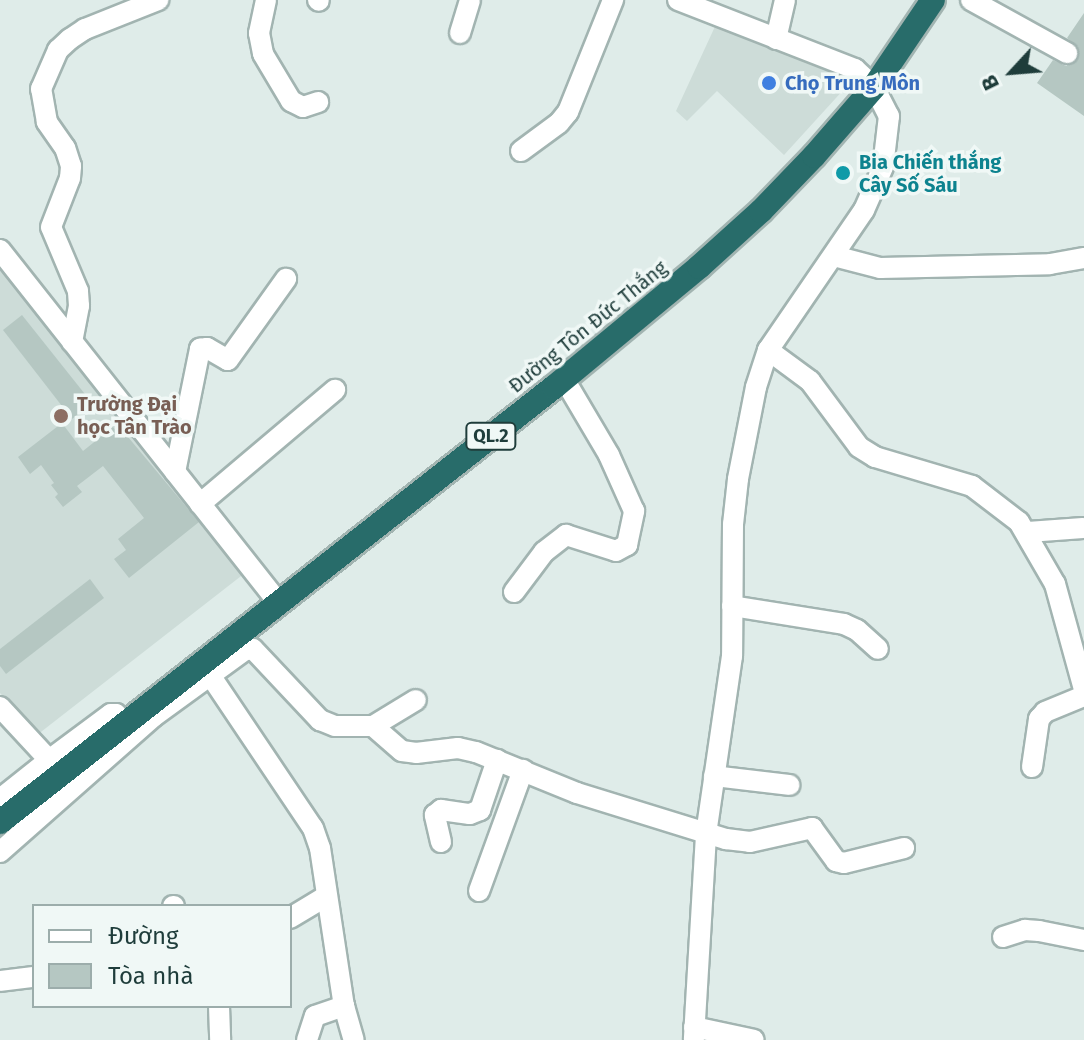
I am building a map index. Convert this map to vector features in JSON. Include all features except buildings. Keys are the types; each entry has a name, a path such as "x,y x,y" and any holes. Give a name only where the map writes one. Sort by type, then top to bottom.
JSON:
{"highway":[{"name":"Đường Tôn Đức Thắng","path":"0,822 128,729 564,379 761,211 874,87 933,0"}],"street":[{"path":"72,342 79,306 78,291 51,227 70,178 71,166 65,148 47,122 41,89 58,50 70,39 85,29 121,18 158,0"},
{"path":"264,0 259,33 263,54 291,101 303,107 318,102"},
{"path":"460,33 470,0"},
{"path":"521,151 559,123 568,112 613,0"},
{"path":"678,0 855,69 874,87 889,116 883,167 859,220 768,350 756,387 738,479 732,656 706,835 694,1033 754,1040"},
{"path":"776,39 785,0"},
{"path":"971,0 1067,53"},
{"path":"0,250 280,604"},
{"path":"834,256 880,268 1050,264 1084,258"},
{"path":"175,472 200,349 207,348 228,360 286,279"},
{"path":"768,350 810,381 859,447 875,457 972,486 989,496 1028,532 1063,604 1074,662 1084,689"},
{"path":"514,592 544,552 566,535 616,551 627,545 634,511 609,455 564,379"},
{"path":"200,504 335,390"},
{"path":"1028,532 1083,528"},
{"path":"732,606 844,624 857,630 878,649"},
{"path":"0,852 128,729 245,650 253,649 320,720 335,726 373,726 416,700"},
{"path":"210,675 313,828 320,848 325,897 344,1006 354,1040"},
{"path":"1032,767 1039,719 1045,712 1084,696"},
{"path":"0,707 49,760"},
{"path":"0,799 111,714 116,714 128,729"},
{"path":"373,726 402,751 458,748 497,760 577,793 706,835 750,842 812,828 836,861 844,863 904,848"},
{"path":"441,842 435,815 441,810 477,813 486,800 497,760"},
{"path":"479,891 523,770"},
{"path":"714,776 789,785"},
{"path":"292,917 325,897"},
{"path":"1003,937 1025,930 1084,940"},
{"path":"0,981 32,977"},
{"path":"307,1040 309,1025 315,1016 344,1006"},
{"path":"219,1008 220,1040"}],"shaded area":[{"name":"Chọ Trung Môn","path":"718,20 856,76 784,155 717,91 687,121 676,111"},
{"name":"Trường Đại học Tân Trào","path":"0,259 245,573 37,735 0,693"}],"place":[{"name":"Chọ Trung Môn","path":"769,83"},
{"name":"Bia Chiến thắng Cây Số Sáu","path":"843,173"},
{"name":"Trường Đại học Tân Trào","path":"61,416"}]}
